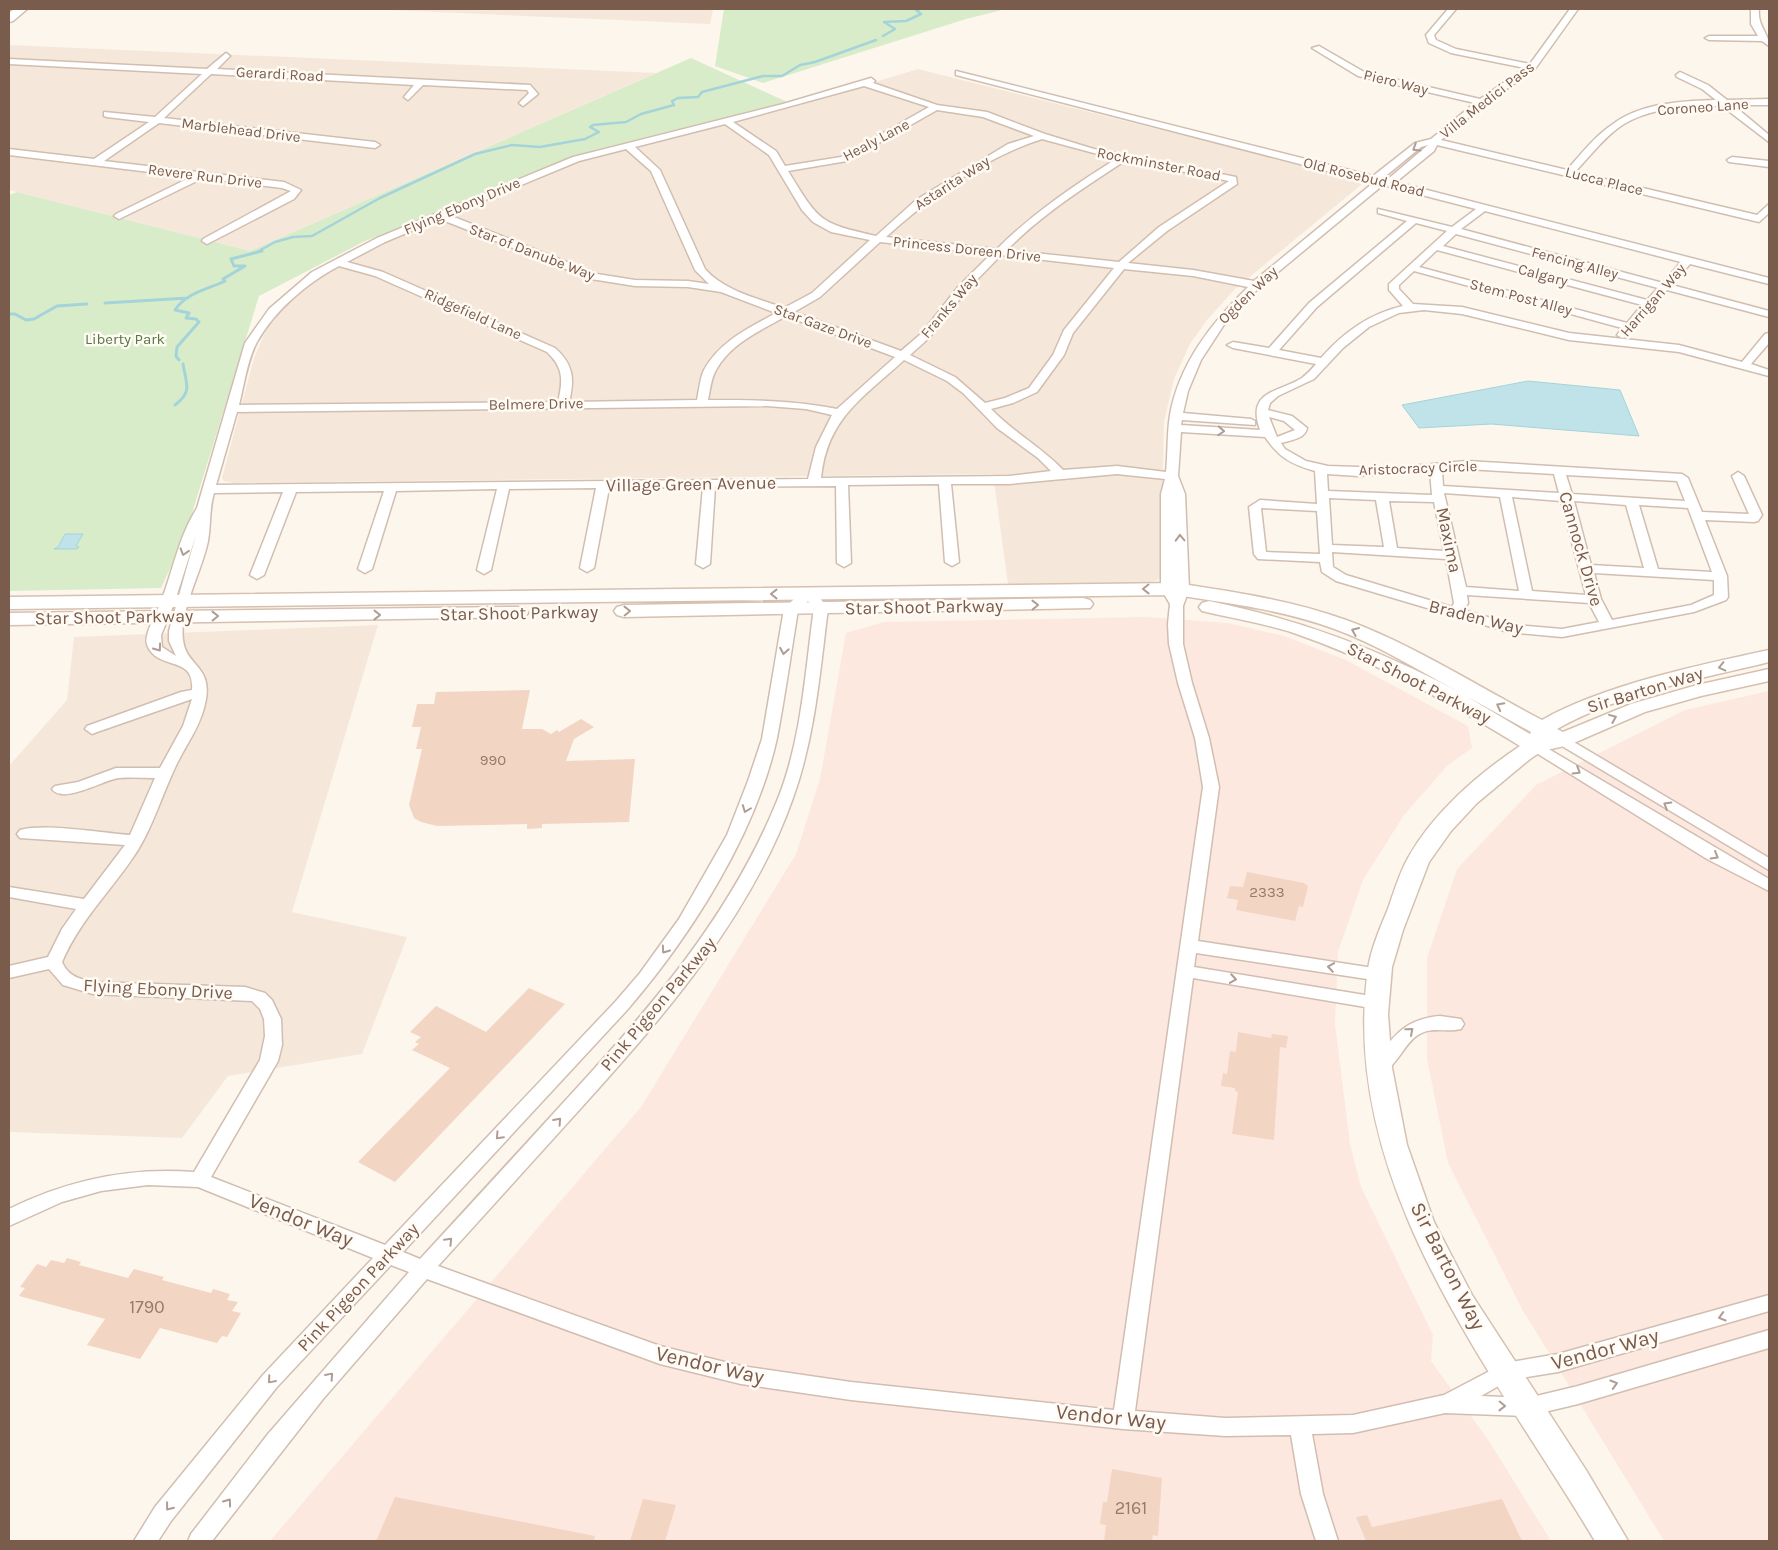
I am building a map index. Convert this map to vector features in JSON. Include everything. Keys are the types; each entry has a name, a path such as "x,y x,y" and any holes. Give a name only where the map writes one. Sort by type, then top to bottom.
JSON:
{"street":[{"path":"9,18 21,9"},
{"path":"1452,9 1430,35 1432,41 1454,50 1532,67"},
{"name":"Villa Medici Pass","path":"1380,182 1418,145 1434,141 1482,102 1532,67 1574,9"},
{"path":"1754,9 1753,18 1766,42"},
{"path":"1709,38 1766,42"},
{"name":"Piero Way","path":"1316,48 1361,74 1482,102"},
{"path":"96,162 157,120 226,56"},
{"name":"Gerardi Road","path":"9,61 530,88 534,94 523,103"},
{"name":"Old Rosebud Road","path":"959,73 1769,280"},
{"path":"1680,75 1697,82 1769,139"},
{"path":"299,87 309,76"},
{"path":"408,97 422,82"},
{"name":"Rockminster Road","path":"868,82 936,107 984,114 1042,136 1123,158 1228,178 1234,182 1163,229 1122,265 1068,332 1058,355 1033,390 1009,401 982,407"},
{"name":"Flying Ebony Drive","path":"188,663 164,656 155,647 153,641 173,608 198,551 204,520 203,508 251,343 273,311 299,287 336,262 439,215 567,162 868,82"},
{"name":"Coroneo Lane","path":"1569,173 1620,123 1631,117 1666,108 1769,102"},
{"name":"Healy Lane","path":"783,169 844,159 936,107"},
{"name":"Marblehead Drive","path":"107,114 375,146"},
{"name":"Princess Doreen Drive","path":"726,121 773,153 807,210 816,220 835,230 878,239 1213,275 1256,284"},
{"name":"Astarita Way","path":"702,403 709,371 718,356 742,336 816,295 927,196 1012,146 1042,136"},
{"name":"Villa Medici Pass","path":"1380,182 1431,148 1434,141"},
{"name":"Lucca Place","path":"1434,141 1760,219 1769,207"},
{"name":"Star Gaze Drive","path":"627,145 655,170 698,264 708,279 726,290 901,356 951,379 1001,426 1042,455 1060,474"},
{"name":"Revere Run Drive","path":"9,152 284,185 291,187 296,192 207,242"},
{"name":"Franks Way","path":"814,483 815,466 820,450 831,424 839,413 926,335 962,289 1026,225 1053,204 1123,158"},
{"path":"1732,160 1769,164"},
{"path":"119,216 200,176"},
{"name":"Ogden Way","path":"1123,1420 1211,787 1206,752 1174,634 1175,594 1166,494 1172,476 1175,422 1189,371 1206,340 1225,315 1256,284 1380,182"},
{"path":"1410,307 1394,290 1394,284 1453,231 1484,207"},
{"name":"Fencing Alley","path":"1381,211 1769,314"},
{"name":"Star of Danube Way","path":"439,215 595,277 620,282 688,284 726,290"},
{"path":"1272,352 1313,304 1414,220"},
{"name":"Calgary","path":"1436,247 1649,304"},
{"name":"Harrigan Way","path":"1616,341 1689,259"},
{"name":"Ridgefield Lane","path":"336,262 379,274 551,350 564,362 568,369 563,404"},
{"name":"Star of Danube Way","path":"657,283 679,277 698,264"},
{"name":"Stem Post Alley","path":"1416,265 1632,324"},
{"path":"1175,422 1267,428 1264,402 1270,396 1308,380 1357,328 1382,314 1410,307 1472,312 1554,334 1595,341 1668,346 1769,373"},
{"path":"1744,366 1768,340"},
{"path":"1233,345 1323,362"},
{"name":"Belmere Drive","path":"231,409 702,403 788,404 839,413"},
{"name":"Aristocracy Circle","path":"1267,428 1279,449 1292,458 1321,469 1393,472 1436,466 1467,465 1682,478"},
{"name":"Maxima","path":"1436,466 1439,494 1460,591 1461,603 1456,613"},
{"path":"1321,469 1325,553"},
{"name":"Village Green Avenue","path":"209,490 1009,480 1117,470 1172,476"},
{"name":"Cannock Drive","path":"1559,470 1565,496 1588,569 1594,599 1601,615 1609,624"},
{"path":"1323,494 1382,497 1505,492 1631,501 1754,518 1756,515 1753,507 1738,476"},
{"name":"Braden Way","path":"1325,553 1327,569 1341,578 1513,629 1562,633 1694,608 1721,597 1720,576 1682,478"},
{"path":"944,481 952,562"},
{"path":"842,482 844,563"},
{"path":"703,564 709,484"},
{"path":"587,568 603,485"},
{"path":"484,570 504,486"},
{"path":"365,569 391,487"},
{"path":"257,575 291,488"},
{"path":"1505,492 1526,594"},
{"path":"1382,497 1391,551"},
{"path":"1631,501 1652,572"},
{"path":"1324,508 1260,504 1255,507 1260,554 1263,556 1391,551 1451,555"},
{"path":"1588,569 1720,576"},
{"path":"1460,591 1594,599"},
{"path":"791,609 808,593 820,608"},
{"name":"Star Shoot Parkway","path":"9,619 173,608 808,593 1175,594 1264,617 1352,646 1539,737 1713,855 1769,886"},
{"name":"Star Shoot Parkway","path":"9,603 173,608 791,609 1175,594"},
{"name":"Flying Ebony Drive","path":"173,608 175,640 200,679 200,694 189,728 165,773 129,851 65,936 54,962 57,970 66,981 78,986 245,993 260,998 266,1007 274,1023 275,1042 269,1061 199,1180"},
{"name":"Pink Pigeon Parkway","path":"199,1541 287,1425 423,1269 649,1020 690,970 724,922 763,850 786,798 804,728 820,608"},
{"name":"Pink Pigeon Parkway","path":"145,1541 164,1514 270,1381 622,1005 685,923 735,835 756,781 769,739 791,609"},
{"name":"Sir Barton Way","path":"1612,1541 1462,1303 1421,1222 1394,1145 1379,1068 1377,1003 1380,974 1392,930 1418,860 1443,826 1469,798 1563,717 1637,689 1769,656"},
{"name":"Sir Barton Way","path":"1562,740 1638,708 1697,691 1769,675"},
{"path":"92,729 186,695 200,694"},
{"name":"Star Shoot Parkway","path":"1539,737 1562,740 1769,865"},
{"path":"60,789 80,786 107,775 124,772 165,773"},
{"path":"24,834 58,834 134,841"},
{"path":"9,892 89,905"},
{"path":"1189,946 1380,974"},
{"path":"9,972 54,962"},
{"path":"1185,971 1377,1003"},
{"path":"1379,1068 1409,1031 1417,1026 1434,1021 1455,1024"},
{"name":"Vendor Way","path":"9,1218 42,1201 88,1185 111,1180 171,1177 199,1180 423,1269 660,1356 741,1376 852,1391 1123,1420 1224,1427 1353,1424 1446,1404 1528,1407 1578,1395 1769,1339"},
{"name":"Vendor Way","path":"1446,1404 1505,1372 1558,1363 1769,1304"},
{"path":"1300,1425 1312,1494 1327,1541"}],"shaded area":[{"path":"367,9 713,9 710,24"},
{"path":"9,45 656,73 250,251 9,190"},
{"path":"918,69 1356,179 1362,184 1235,289 1207,320 1190,344 1174,379 1164,422 1161,576 1158,580 1148,583 1008,584 993,474 234,483 224,481 222,478 254,358 266,330 283,309 304,289 325,273 374,246 580,160 792,107"},
{"path":"1145,617 1228,623 1284,636 1346,660 1468,726 1472,748 1448,765 1404,815 1363,880 1338,952 1335,1024 1350,1144 1361,1187 1433,1335 1431,1361 1489,1441 1551,1541 270,1541 641,1107 796,854 820,779 846,633 884,622"},
{"path":"378,625 292,912 407,937 362,1054 228,1076 182,1138 9,1132 9,766 67,700 74,637"},
{"path":"1769,691 1769,1541 1664,1541 1522,1309 1448,1163 1427,1059 1427,958 1457,869 1536,785 1685,710"}],"green space":[{"path":"724,9 1006,9 966,19 763,83 715,66"},
{"name":"Liberty Park","path":"691,58 787,102 594,150 365,241 259,296 184,539 161,588 9,591 9,195 17,192 250,251"}],"water":[{"path":"1528,381 1620,390 1639,436 1491,424 1419,428 1402,405"},
{"path":"65,534 83,534 76,546 79,547 77,549 54,549 58,547"}],"building":[{"path":"530,690 522,729 542,729 551,734 557,730 559,732 581,719 594,727 574,739 566,761 635,759 629,822 542,824 542,828 527,829 527,824 437,826 414,818 409,805 422,749 416,749 421,727 412,727 417,704 434,704 436,692"},
{"path":"1247,872 1304,883 1308,886 1303,907 1299,906 1295,921 1236,910 1238,900 1227,898 1230,886 1243,887"},
{"path":"529,988 565,1004 395,1182 358,1162 450,1068 412,1050 419,1044 415,1042 421,1037 410,1032 436,1006 486,1032"},
{"path":"1238,1032 1271,1038 1272,1034 1288,1036 1286,1048 1280,1047 1274,1140 1232,1134 1238,1092 1235,1091 1235,1088 1221,1086 1223,1073 1227,1074 1230,1051 1236,1052"},
{"path":"67,1258 81,1262 79,1265 128,1278 134,1269 164,1277 162,1280 211,1293 213,1289 230,1294 227,1300 238,1302 232,1311 241,1313 227,1337 222,1336 217,1343 160,1328 140,1359 87,1345 105,1319 19,1296 25,1288 20,1287 37,1264 46,1267 51,1260 64,1263"},
{"path":"1112,1469 1162,1478 1158,1536 1153,1535 1152,1541 1104,1541 1106,1525 1100,1524 1103,1502 1107,1502"},
{"path":"395,1497 595,1536 594,1541 376,1541"},
{"path":"643,1499 676,1505 665,1541 630,1541"},
{"path":"1502,1499 1522,1541 1366,1541 1356,1517 1367,1515 1372,1527"}],"waterway":[{"path":"883,36 895,29 884,22 906,21 921,14 916,10 920,9"},
{"path":"257,252 275,242 293,237 312,236 380,198 475,154 512,145 540,147 585,139 599,132 590,127 593,125 626,122 641,114 674,105 672,101 678,98 698,97 702,92 763,76 782,76 800,65 815,62 876,40"},
{"path":"186,298 225,281 223,279 245,266 234,266 231,259 262,251"},
{"path":"105,303 186,298"},
{"path":"179,360 176,356 177,347 199,322 196,319 186,318 189,313 175,310 186,298"},
{"path":"9,314 15,314 26,320 34,319 57,306 87,304"},
{"path":"175,405 184,396 187,387 183,364"}]}
